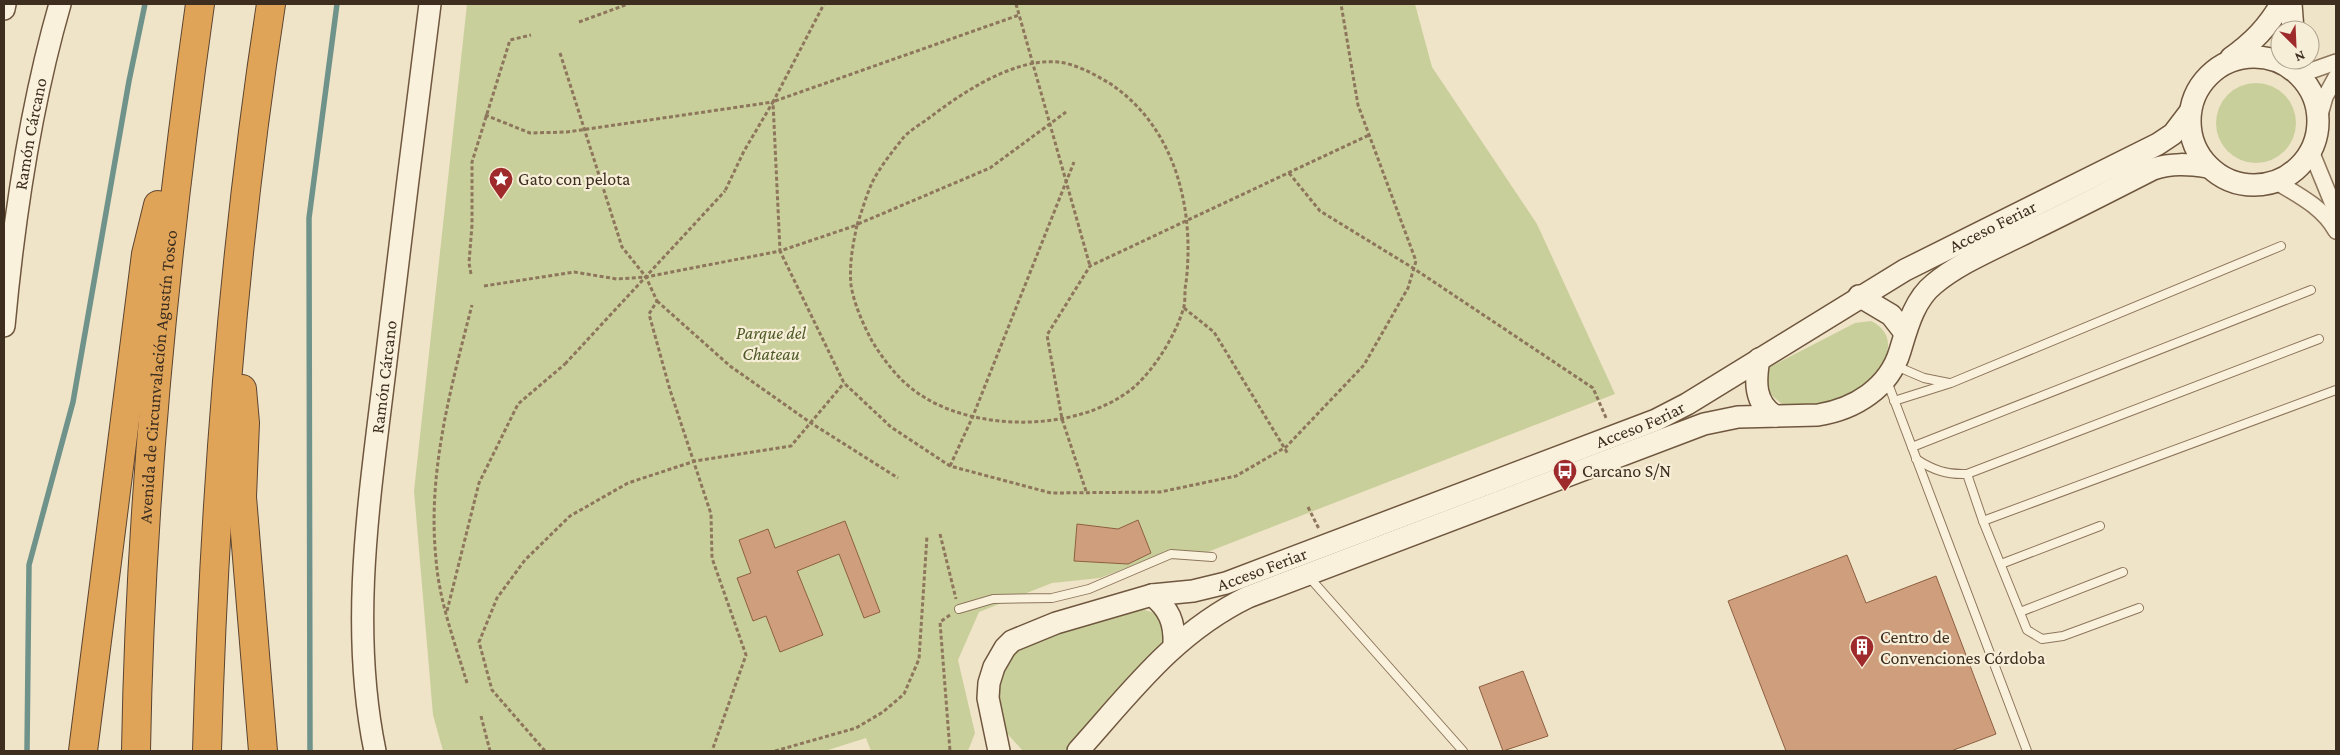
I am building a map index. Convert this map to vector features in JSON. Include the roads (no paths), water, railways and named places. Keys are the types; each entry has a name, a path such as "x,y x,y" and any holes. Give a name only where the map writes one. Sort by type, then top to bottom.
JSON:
{"highway":[{"name":"Avenida de Circunvalación Agustín Tosco","path":"136,751 144,549 158,350 170,224 200,4"},
{"path":"208,751 217,544 236,297 271,4"},
{"path":"83,751 146,254 187,95"},
{"path":"236,297 245,424 242,497 263,751"}],"main road":[{"path":"4,9 5,4"},
{"name":"Ramón Cárcano","path":"4,326 10,259 25,157 50,39 60,4"},
{"name":"Ramón Cárcano","path":"374,751 368,711 362,636 365,536 430,4"},
{"path":"2281,4 2264,30 2250,44 2215,68 2202,81 2194,96 2189,113 2190,133 2196,151 2208,166 2222,177 2240,184 2257,185 2275,181 2290,174 2302,164 2311,151 2317,134 2318,122 2314,98 2297,70"},
{"path":"2291,4 2292,20"},
{"path":"2215,68 2234,59 2255,56 2270,59"},
{"name":"Acceso Feriar","path":"1000,750 988,698 989,683 994,667 1005,648 1028,634 1056,623 1152,596 1193,591 1226,583 1614,437 1667,414 1859,296 1905,270 2158,144 2173,134 2189,113"},
{"name":"Acceso Feriar","path":"1078,751 1174,645 1224,609 1248,597 1696,427 1738,417 1818,415 1844,409 1867,397 1890,372 1905,333 1924,295 1934,284 1972,260 2154,169 2167,164 2208,166"},
{"path":"1859,296 1891,315 1905,333"},
{"path":"1759,359 1756,378 1758,395 1763,406 1775,416"},
{"path":"1152,596 1163,604 1170,614 1174,624 1174,645"}],"street":[{"path":"2320,64 2336,62"},
{"path":"2318,122 2325,97 2336,77"},
{"path":"2311,151 2336,212"},
{"path":"2275,181 2308,201 2320,211 2336,231"}],"lane":[{"path":"1894,402 1951,383 2281,246"},
{"path":"1912,448 2311,290"},
{"path":"1916,459 1936,471 1953,475 1968,474 2319,339"},
{"path":"1951,383 1890,372 1894,402 2027,751"},
{"path":"1983,521 2336,390"},
{"path":"1968,474 1983,521 2028,630 2042,639 2063,636 2139,608"},
{"path":"2001,564 2100,526"},
{"path":"959,609 993,599 1052,598 1089,589 1171,554 1212,557"},
{"path":"2020,612 2123,572"},
{"path":"1307,575 1463,751"}],"waterway":[{"path":"27,751 29,565 73,402 129,81 145,4"},
{"path":"310,751 309,218 337,4"}],"place":[{"name":"Gato con pelota","path":"501,200"},
{"name":"Carcano S/N","path":"1565,492"},
{"name":"Centro de Convenciones Córdoba","path":"1862,668"}],"park label":[{"name":"Parque del Chateau","path":"771,343"}]}
